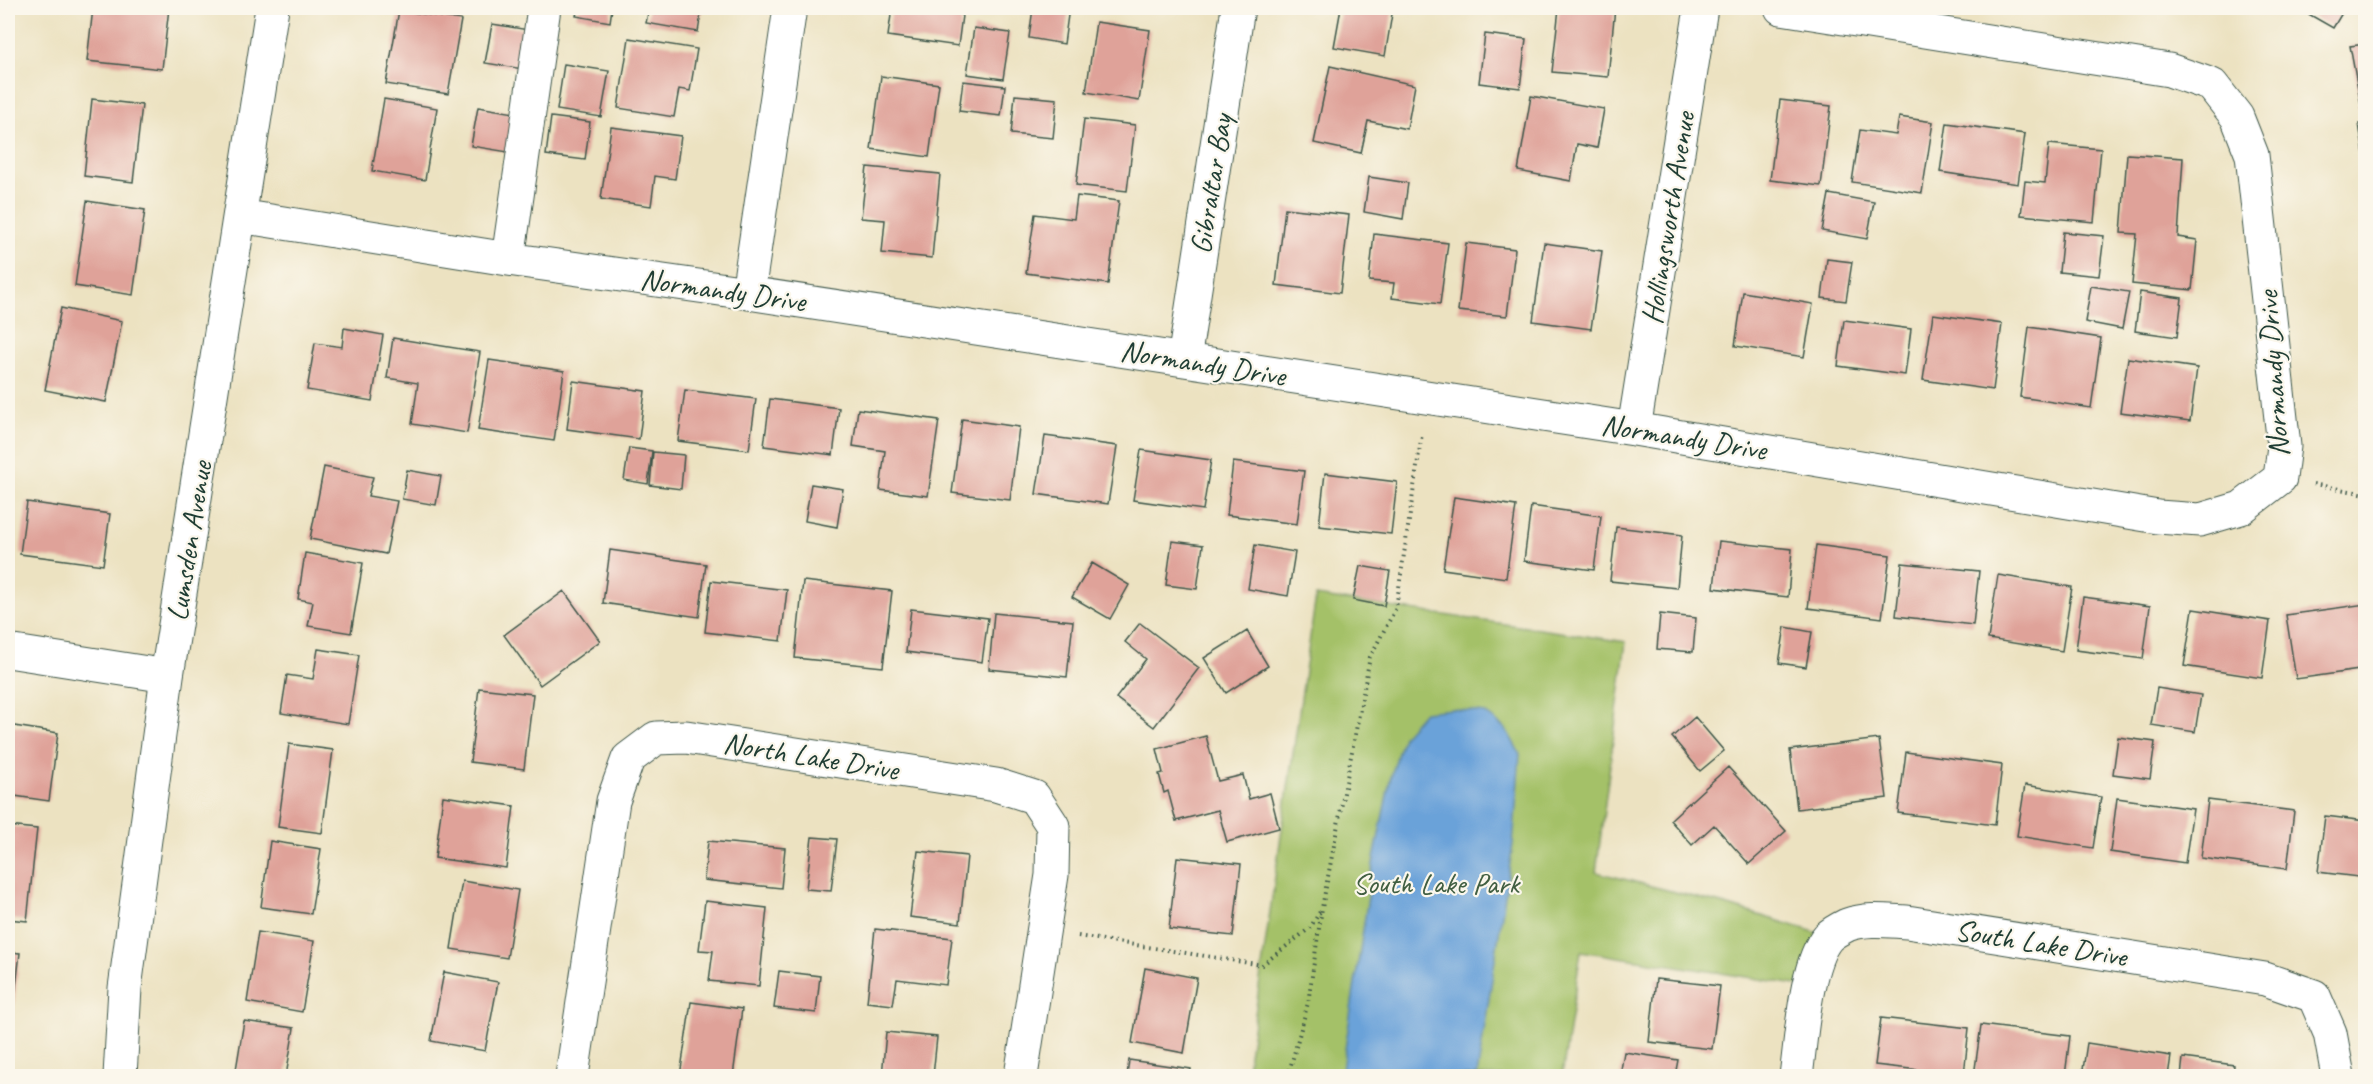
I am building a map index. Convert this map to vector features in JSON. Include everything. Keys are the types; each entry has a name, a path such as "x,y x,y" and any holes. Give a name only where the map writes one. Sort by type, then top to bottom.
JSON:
{"street":[{"name":"Lumsden Avenue","path":"120,1077 125,988 167,676 272,8"},
{"path":"508,259 544,8"},
{"path":"747,294 790,8"},
{"name":"Gibraltar Bay","path":"1184,360 1238,8"},
{"name":"Hollingsworth Avenue","path":"1634,429 1701,8"},
{"name":"Normandy Drive","path":"240,216 508,259 1634,429 2158,517 2200,520 2241,508 2280,478 2284,446 2252,155 2237,117 2212,85 2169,70 1781,8"},
{"path":"8,651 167,676"},
{"name":"North Lake Drive","path":"572,1077 613,801 628,759 656,738 686,737 996,785 1034,797 1053,826 1052,875 1022,1077"},
{"name":"South Lake Drive","path":"1796,1077 1809,987 1817,955 1828,936 1846,926 1868,920 1907,922 2242,975 2297,989 2314,996 2330,1034 2338,1077"}],"path":[{"path":"1288,1077 1308,1003 1322,908 1370,657 1396,608 1427,397"},
{"path":"2280,478 2366,494"},
{"path":"1044,931 1262,965 1310,928 1322,908"}],"green space":[{"name":"South Lake Park","path":"1316,596 1626,642 1596,872 1722,904 1828,936 1809,987 1581,951 1562,1076 1246,1076"}],"water":[{"path":"1453,709 1485,713 1506,729 1520,754 1513,844 1477,1076 1341,1076 1373,864 1390,780 1403,736 1424,712"}],"building":[{"path":"93,8 169,8 162,69 87,61"},
{"path":"578,8 612,8 610,22 576,16"},
{"path":"649,8 702,8 698,32 646,23"},
{"path":"892,8 963,8 958,46 888,36"},
{"path":"1033,8 1069,8 1064,44 1029,38"},
{"path":"1341,8 1393,8 1385,56 1334,47"},
{"path":"1559,8 1615,8 1608,77 1552,72"},
{"path":"2298,8 2345,8 2333,28"},
{"path":"399,10 461,20 448,94 386,84"},
{"path":"1096,22 1150,30 1139,101 1086,92"},
{"path":"492,24 529,30 523,69 485,63"},
{"path":"974,28 1010,33 1003,79 967,74"},
{"path":"1485,34 1526,39 1520,88 1479,83"},
{"path":"629,38 697,49 690,91 679,89 674,117 618,108"},
{"path":"2366,44 2366,110 2362,111 2350,46"},
{"path":"564,64 609,71 601,117 557,110"},
{"path":"1330,66 1415,85 1407,129 1368,121 1361,153 1314,143"},
{"path":"881,76 939,84 929,157 871,149"},
{"path":"963,81 1005,86 1001,116 959,111"},
{"path":"1015,95 1057,99 1053,138 1011,134"},
{"path":"1531,96 1604,109 1597,148 1577,144 1571,181 1518,171"},
{"path":"92,99 142,105 133,182 84,176"},
{"path":"384,99 437,108 425,180 372,171"},
{"path":"1780,100 1831,106 1821,186 1770,180"},
{"path":"478,107 515,113 508,152 471,146"},
{"path":"551,117 590,122 585,160 546,155"},
{"path":"1899,117 1933,122 1922,193 1852,182 1860,130 1896,135"},
{"path":"1084,119 1135,125 1127,191 1076,185"},
{"path":"1947,123 2025,134 2018,184 1940,172"},
{"path":"2366,123 2366,155 2364,155 2359,124"},
{"path":"611,127 681,136 675,179 655,176 651,206 601,199"},
{"path":"2049,144 2101,149 2094,222 2021,215 2025,181 2045,183"},
{"path":"2127,154 2183,158 2178,237 2197,240 2192,290 2132,284 2137,234 2121,233"},
{"path":"867,167 940,174 932,258 882,253 885,220 861,218"},
{"path":"1369,177 1408,183 1403,219 1364,212"},
{"path":"1829,194 1874,202 1867,239 1822,231"},
{"path":"1077,196 1119,201 1108,284 1026,273 1035,214 1074,219"},
{"path":"87,201 145,210 133,295 75,286"},
{"path":"1285,208 1349,215 1340,293 1276,285"},
{"path":"2063,232 2104,236 2099,276 2059,272"},
{"path":"1374,234 1448,243 1440,304 1392,298 1394,283 1369,281"},
{"path":"1466,243 1515,249 1507,316 1458,311"},
{"path":"1544,243 1602,251 1591,329 1533,321"},
{"path":"1827,259 1852,262 1846,301 1822,298"},
{"path":"2091,286 2129,292 2122,329 2085,322"},
{"path":"1743,292 1813,304 1804,357 1735,346"},
{"path":"2140,292 2182,298 2177,337 2135,331"},
{"path":"61,308 122,321 106,402 45,390"},
{"path":"1933,314 2002,324 1993,390 1923,380"},
{"path":"1844,320 1911,329 1905,375 1838,366"},
{"path":"2029,327 2101,338 2091,408 2020,397"},
{"path":"344,328 383,335 372,401 307,390 315,343 342,347"},
{"path":"393,338 480,352 467,433 412,424 418,383 387,378"},
{"path":"2128,358 2197,368 2190,421 2120,412"},
{"path":"489,360 564,371 554,441 478,430"},
{"path":"573,381 645,391 639,439 567,429"},
{"path":"685,390 756,399 749,450 678,441"},
{"path":"770,399 839,408 833,455 764,446"},
{"path":"858,409 939,420 928,496 880,490 885,451 853,446"},
{"path":"962,419 1019,427 1010,500 952,493"},
{"path":"1045,436 1117,446 1108,504 1036,494"},
{"path":"629,448 652,451 648,484 624,480"},
{"path":"1141,450 1211,460 1203,510 1133,500"},
{"path":"653,452 684,455 681,489 650,485"},
{"path":"1233,462 1304,471 1297,524 1227,515"},
{"path":"324,467 373,477 368,496 397,501 386,554 310,539"},
{"path":"407,470 441,476 436,505 402,499"},
{"path":"1325,473 1397,482 1391,534 1319,526"},
{"path":"811,484 843,489 837,527 805,521"},
{"path":"1454,497 1516,506 1506,578 1443,569"},
{"path":"27,502 110,514 103,565 20,554"},
{"path":"1531,506 1601,516 1594,570 1524,561"},
{"path":"1616,527 1682,535 1677,588 1610,581"},
{"path":"1172,541 1203,545 1197,589 1166,585"},
{"path":"1719,541 1792,549 1788,597 1714,588"},
{"path":"1255,545 1295,552 1288,596 1248,589"},
{"path":"1816,545 1890,555 1882,618 1808,608"},
{"path":"610,550 706,564 699,617 603,603"},
{"path":"305,553 363,563 351,633 308,626 313,602 298,599"},
{"path":"1092,563 1129,585 1110,619 1072,597"},
{"path":"1902,563 1979,571 1973,625 1896,616"},
{"path":"1360,566 1390,571 1384,606 1353,600"},
{"path":"1998,575 2072,587 2062,651 1988,639"},
{"path":"711,581 787,590 781,641 705,632"},
{"path":"803,581 892,591 883,667 795,658"},
{"path":"564,591 600,641 540,685 504,635"},
{"path":"2083,597 2150,606 2143,659 2076,650"},
{"path":"2366,604 2366,669 2296,679 2286,615"},
{"path":"911,609 988,618 982,662 906,652"},
{"path":"2193,609 2270,621 2262,678 2184,666"},
{"path":"994,613 1073,621 1067,677 989,669"},
{"path":"1660,614 1696,618 1693,652 1657,649"},
{"path":"1140,623 1199,668 1154,727 1116,698 1146,659 1125,642"},
{"path":"1785,627 1812,632 1806,667 1779,663"},
{"path":"1247,631 1268,666 1226,693 1204,658"},
{"path":"318,649 359,655 348,724 281,713 287,675 313,679"},
{"path":"479,688 533,694 524,769 470,762"},
{"path":"2157,688 2201,695 2195,732 2151,725"},
{"path":"1695,717 1724,751 1700,771 1672,737"},
{"path":"8,725 58,733 49,801 8,795"},
{"path":"1206,736 1218,781 1243,775 1249,799 1270,793 1279,828 1227,842 1218,810 1176,821 1168,791 1164,793 1159,774 1163,773 1157,749"},
{"path":"2118,737 2155,742 2150,779 2113,774"},
{"path":"1879,739 1887,798 1797,809 1790,750"},
{"path":"289,744 333,750 322,833 278,827"},
{"path":"1906,752 2002,765 1995,825 1898,813"},
{"path":"1728,767 1786,831 1749,864 1714,825 1692,845 1670,820"},
{"path":"2025,785 2101,797 2093,848 2017,836"},
{"path":"443,796 514,806 506,868 435,858"},
{"path":"2117,798 2193,809 2185,863 2110,852"},
{"path":"2208,800 2294,811 2287,869 2201,858"},
{"path":"2325,816 2366,821 2366,878 2318,872"},
{"path":"8,826 37,829 27,921 8,919"},
{"path":"812,837 837,839 831,891 806,889"},
{"path":"270,841 321,849 311,914 261,907"},
{"path":"708,841 785,848 781,888 704,880"},
{"path":"918,851 967,856 960,923 910,917"},
{"path":"1177,857 1241,864 1233,936 1169,929"},
{"path":"462,881 518,890 507,958 451,949"},
{"path":"705,901 767,908 759,986 709,981 713,951 699,950"},
{"path":"875,929 952,938 946,985 897,979 893,1005 867,1002"},
{"path":"258,932 314,941 302,1012 247,1002"},
{"path":"8,952 20,953 10,1036 8,1036"},
{"path":"1145,968 1197,978 1184,1053 1132,1043"},
{"path":"779,971 820,976 816,1013 774,1008"},
{"path":"444,972 498,982 485,1051 431,1041"},
{"path":"1656,979 1720,986 1712,1049 1649,1042"},
{"path":"691,1002 742,1009 733,1076 680,1076"},
{"path":"1881,1018 1969,1028 1964,1075 1875,1065"},
{"path":"244,1021 294,1028 286,1076 235,1076"},
{"path":"1981,1025 2070,1036 2065,1076 1974,1076"},
{"path":"886,1032 937,1037 933,1076 882,1076"},
{"path":"2087,1043 2171,1056 2168,1076 2082,1076"},
{"path":"1624,1052 1678,1060 1675,1076 1620,1076"},
{"path":"2183,1058 2234,1065 2233,1076 2181,1076"},
{"path":"1129,1060 1191,1069 1190,1076 1127,1076"},
{"path":"416,1071 445,1075 445,1076 415,1076"}]}
